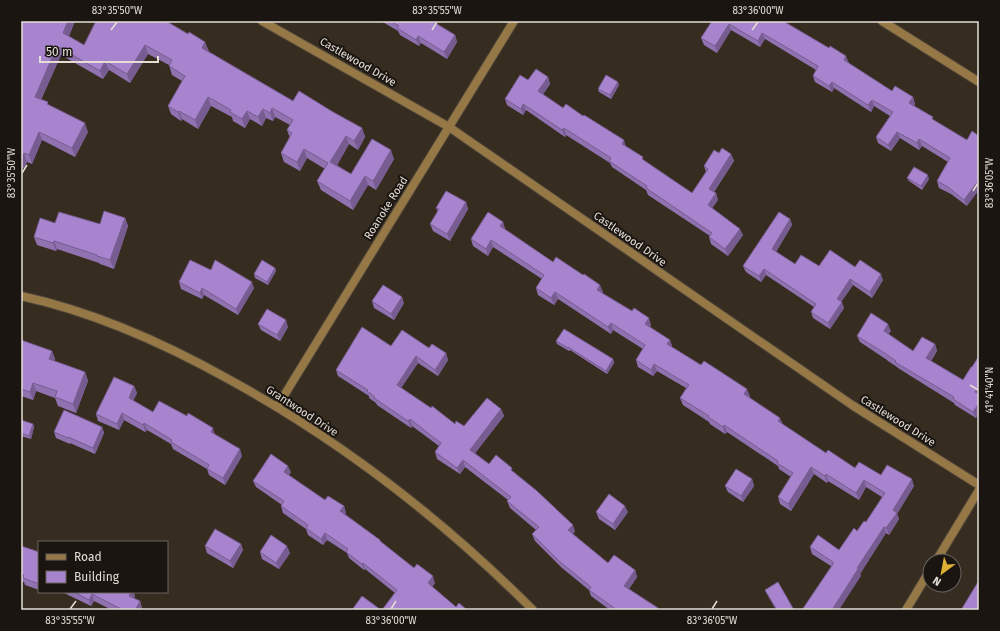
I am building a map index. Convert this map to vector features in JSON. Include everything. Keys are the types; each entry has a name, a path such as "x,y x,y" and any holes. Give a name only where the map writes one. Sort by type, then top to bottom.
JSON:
{"street":[{"name":"Castlewood Drive","path":"262,21 449,127 852,405 979,485"},
{"name":"Roanoke Road","path":"277,407 514,21"},
{"path":"882,21 979,82"},
{"name":"Grantwood Drive","path":"21,296 72,309 143,336 179,352 277,407 331,442 410,500 484,562 533,610"},
{"path":"941,553 979,490"},
{"path":"906,610 922,583"}],"building":[{"path":"21,21 68,21 63,33 84,45 96,21 166,21 188,34 189,32 205,42 202,48 293,101 299,91 362,128 354,141 346,136 330,162 351,174 372,139 391,150 373,181 365,176 350,201 317,181 328,163 304,149 297,162 281,153 292,133 287,130 293,120 272,108 270,113 263,109 258,117 247,111 242,119 230,112 231,110 208,97 195,120 168,106 185,76 169,66 172,60 145,45 127,74 105,61 100,71 57,46 35,97 48,102 47,104 85,123 72,148 39,132 29,155 24,153 21,159"},
{"path":"391,21 432,21 455,35 444,52 418,36 416,40 397,28 399,26"},
{"path":"712,21 783,21 829,48 830,46 846,56 844,60 892,91 895,86 913,97 909,103 933,117 932,119 967,140 972,131 979,136 979,180 964,200 948,187 937,181 950,158 919,139 917,143 897,132 888,145 876,137 893,112 872,100 868,105 832,82 829,86 813,76 818,66 762,33 758,41 729,24 715,46 701,38"},
{"path":"536,69 548,77 538,91 563,108 566,104 583,116 584,115 624,140 622,144 643,157 642,159 692,193 708,169 704,166 714,150 719,153 722,148 731,154 709,189 716,193 708,205 740,229 725,249 709,237 712,233 646,188 647,186 609,161 611,158 564,128 562,130 523,104 521,109 505,99 520,75 528,80"},
{"path":"606,75 618,82 610,95 598,89"},
{"path":"914,167 928,175 921,186 907,178"},
{"path":"446,191 466,202 447,234 430,224 439,209 436,208"},
{"path":"104,211 125,218 110,260 54,241 53,243 34,237 40,218 55,223 59,212 100,224"},
{"path":"488,212 503,222 500,226 553,262 556,257 600,285 597,290 632,311 634,308 649,318 645,324 670,340 667,344 701,365 704,361 747,389 744,394 780,418 778,421 826,453 828,450 855,468 859,462 881,475 887,465 912,479 893,510 897,513 886,528 884,527 832,610 802,610 833,564 833,562 810,547 818,535 839,550 854,528 857,531 864,521 866,522 885,493 864,480 856,493 826,474 825,476 811,467 788,504 778,497 793,473 777,463 778,461 724,425 723,427 708,417 709,416 680,398 689,385 654,364 651,370 636,360 645,345 611,323 608,327 555,292 551,298 536,288 544,275 491,240 486,249 471,239"},
{"path":"779,212 790,219 772,249 795,264 801,255 819,266 830,250 855,267 860,260 881,274 870,292 850,279 837,299 842,302 828,323 811,312 816,304 764,269 759,276 743,266"},
{"path":"190,260 211,270 215,260 252,282 236,309 202,288 200,293 179,282"},
{"path":"262,260 275,268 267,282 254,274"},
{"path":"383,285 402,297 391,314 372,301"},
{"path":"267,309 286,320 277,335 258,324"},
{"path":"871,313 888,324 884,331 913,351 922,337 935,344 926,358 963,380 979,356 979,386 975,392 979,394 979,403 973,412 953,399 954,397 895,362 896,361 886,354 857,336"},
{"path":"362,327 391,346 402,330 429,348 432,344 446,353 435,370 416,356 397,385 431,408 432,406 455,424 456,421 464,426 487,398 501,409 470,450 489,464 496,455 573,525 568,530 608,563 614,555 635,570 624,586 658,608 657,610 617,610 589,590 591,587 559,561 532,534 539,527 507,501 511,497 463,460 457,468 435,452 441,443 410,419 408,421 374,398 375,397 367,391 368,390 336,370"},
{"path":"564,329 613,359 606,371 556,341"},
{"path":"21,340 52,351 49,359 85,372 73,404 55,397 57,391 33,383 30,392 21,389"},
{"path":"114,377 134,386 129,398 153,412 159,401 187,416 188,413 213,428 211,432 240,449 223,478 207,469 209,465 171,442 172,440 144,423 143,425 122,413 117,424 96,414"},
{"path":"64,410 102,427 93,448 54,432"},
{"path":"21,420 33,424 29,436 21,433"},
{"path":"271,454 288,466 284,472 325,500 328,496 344,506 340,511 380,540 414,568 417,564 433,576 428,583 456,607 459,603 467,610 382,610 397,590 363,563 362,564 346,552 348,549 325,533 321,539 306,528 308,525 281,506 284,501 253,481"},
{"path":"736,469 752,479 741,496 725,486"},
{"path":"609,494 625,506 613,524 596,512"},
{"path":"215,529 241,544 230,561 205,546"},
{"path":"271,535 287,546 276,563 260,552"},
{"path":"21,546 38,552 38,584 23,578 24,575 21,575"},
{"path":"778,582 794,610 777,610 765,590"},
{"path":"978,582 979,610 961,610"},
{"path":"76,593 130,593 129,596 140,601 135,610 123,610 92,594 89,600"},
{"path":"362,596 381,610 352,610"}]}
